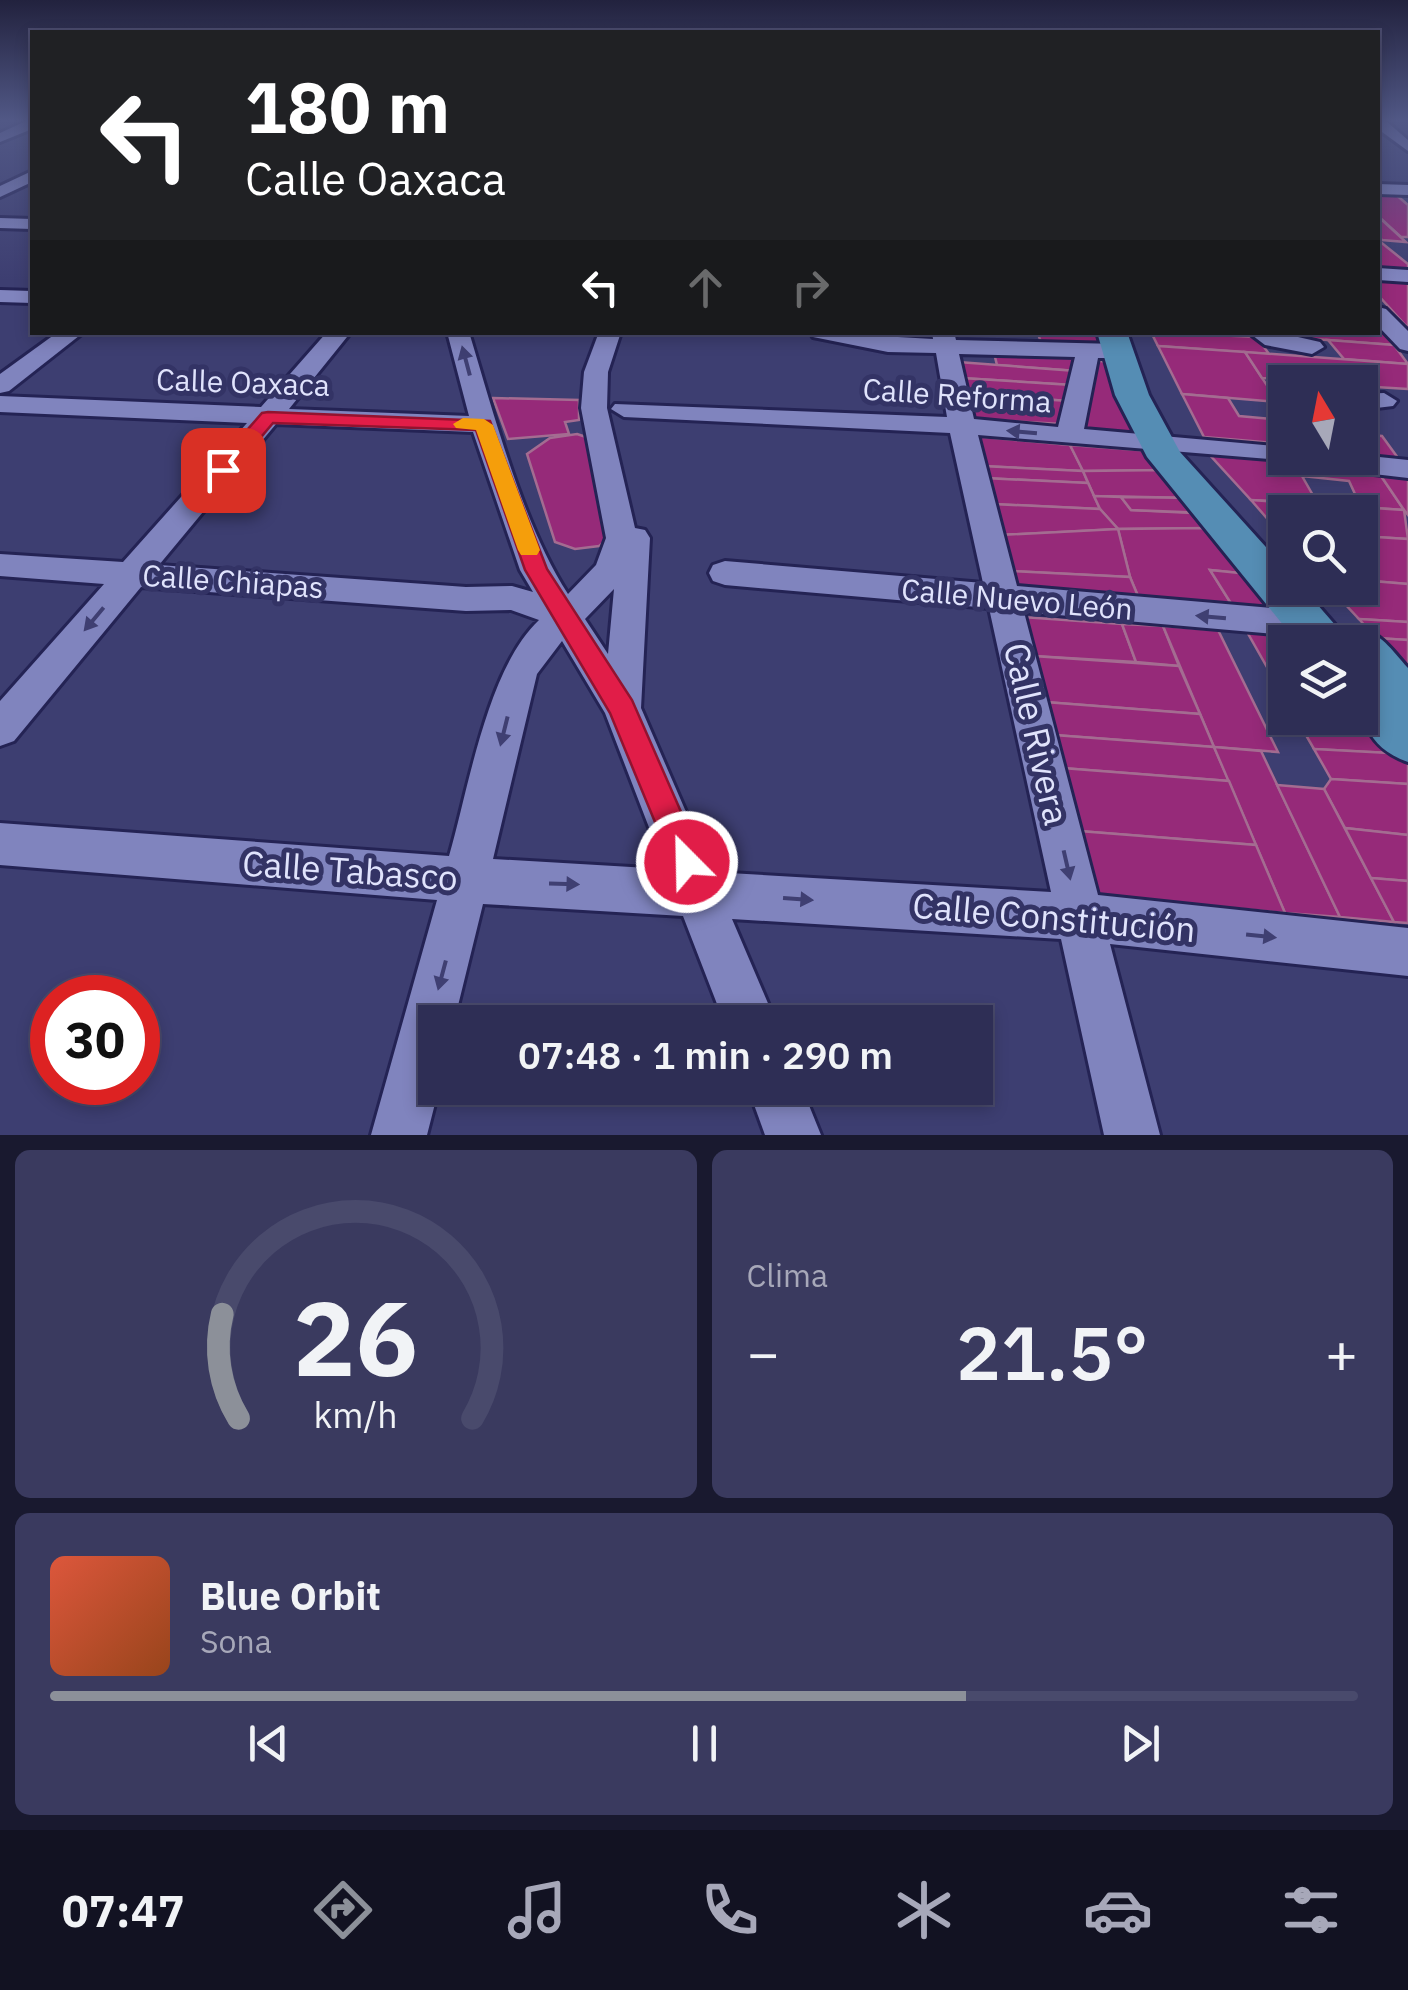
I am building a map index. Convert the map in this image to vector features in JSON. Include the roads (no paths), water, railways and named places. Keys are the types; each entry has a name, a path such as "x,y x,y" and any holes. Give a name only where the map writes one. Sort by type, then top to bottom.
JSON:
{"main road":[{"path":"1116,340 1132,395 1172,444 1268,541"},
{"path":"1172,444 1185,483 1316,617"},
{"path":"1378,666 1408,702"},
{"path":"1378,705 1408,740"}],"street":[{"path":"0,192 30,177"},
{"path":"1380,189 1408,190"},
{"path":"0,223 30,224"},
{"path":"1380,274 1408,276"},
{"path":"0,296 30,297"},
{"path":"1380,316 1408,344"},
{"path":"0,386 70,335"},
{"path":"0,729 337,335"},
{"path":"459,335 484,425 536,570 622,708 743,1005"},
{"path":"399,1135 526,656 562,615 608,577 622,550 594,408 596,372 609,335"},
{"path":"622,708 636,550 606,403 625,335"},
{"path":"835,335 874,344 945,339 1116,340 1068,436"},
{"path":"1264,335 1312,347"},
{"name":"Calle Rivera","path":"945,339 962,426 1132,1135"},
{"name":"Calle Oaxaca","path":"0,404 484,425"},
{"name":"Calle Reforma","path":"624,409 962,426 1268,454"},
{"path":"1172,444 1268,556"},
{"path":"1378,465 1408,468"},
{"name":"Calle Chiapas","path":"0,566 466,599 512,598 562,615"},
{"name":"Calle Nuevo León","path":"725,573 1005,599 1316,617"},
{"name":"Calle Chiapas","path":"466,599 477,609 516,623 525,640 526,656"},
{"path":"1378,684 1408,720"},
{"name":"Calle Tabasco","path":"0,844 466,880 700,893"},
{"name":"Calle Constitución","path":"700,893 1080,917 1408,952"},
{"path":"781,1105 793,1135"}]}
